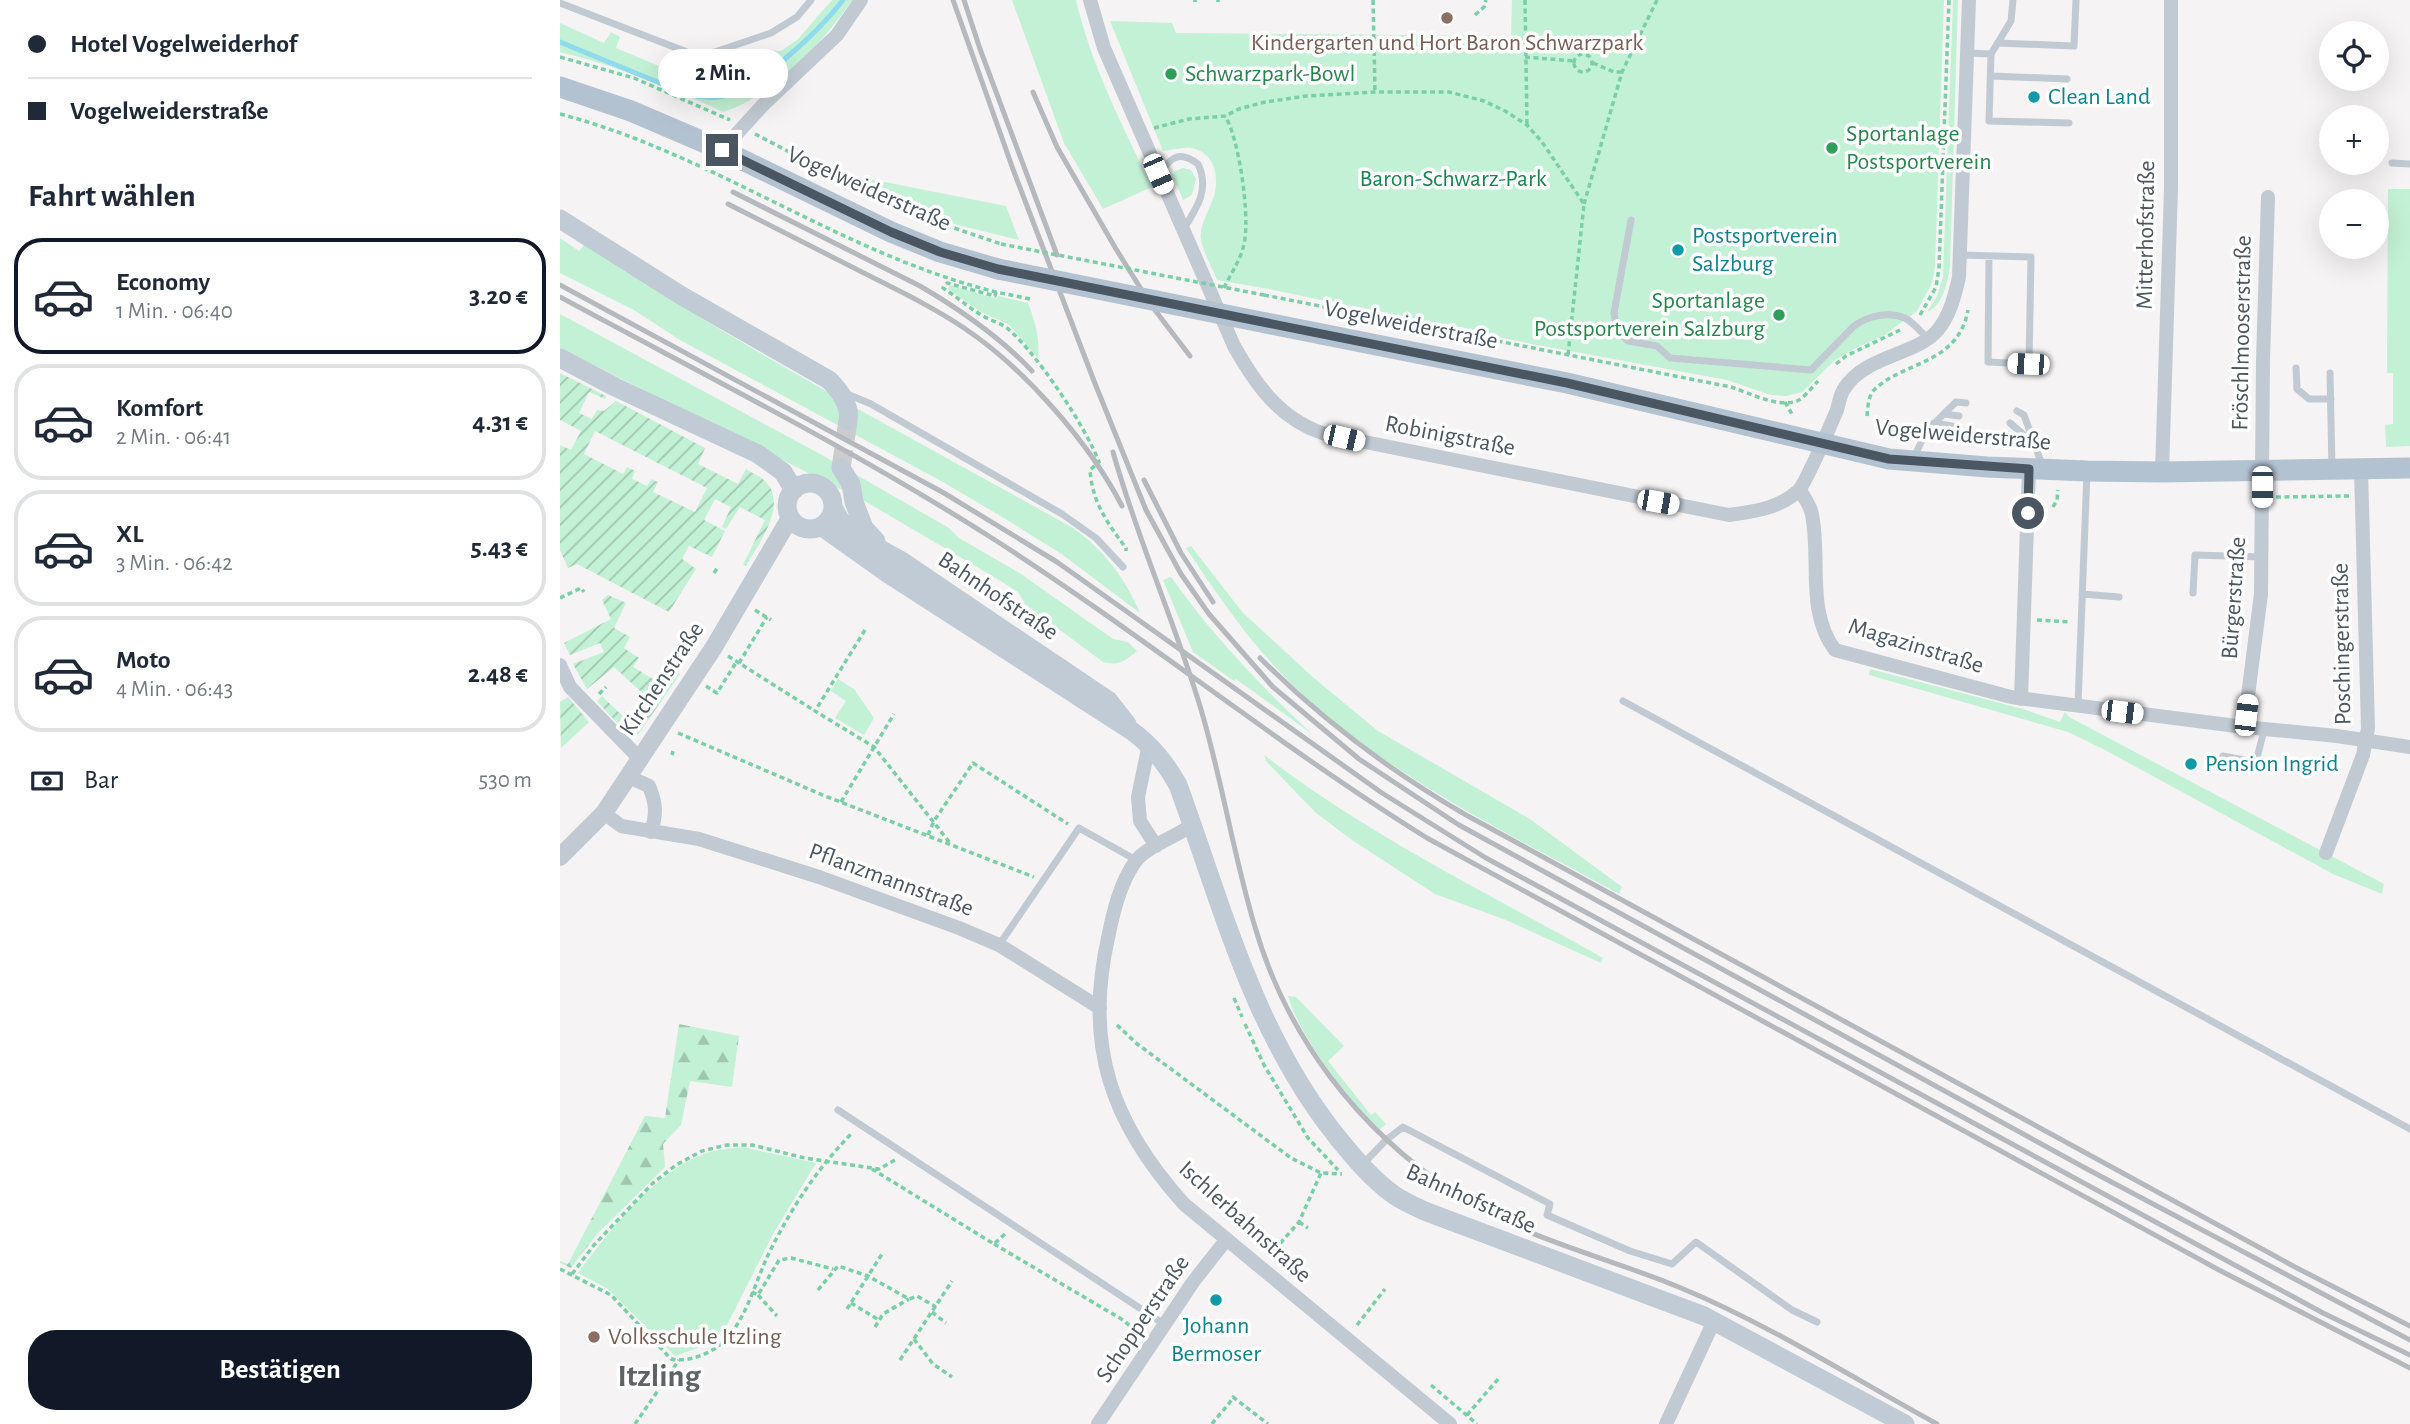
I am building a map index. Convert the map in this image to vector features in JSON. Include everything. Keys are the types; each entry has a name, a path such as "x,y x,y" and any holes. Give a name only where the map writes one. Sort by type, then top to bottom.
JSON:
{"main road":[{"name":"Vogelweiderstraße","path":"560,87 631,111 722,150 891,232 940,252 998,269 1567,383 1882,458 2087,471 2410,468"},
{"path":"560,219 682,296 819,374 835,386 843,397 848,419"},
{"path":"560,358 758,454 783,472 794,490"},
{"path":"821,526 828,522 841,468 852,484 854,502 864,528 884,549"},
{"path":"790,518 788,503 794,490 806,483 820,485 832,501"},
{"name":"Bahnhofstraße","path":"832,501 840,520 862,539 884,549 1109,701 1132,731"},
{"name":"Bahnhofstraße","path":"790,518 808,529 821,526 887,573 1132,731 1164,760 1178,785 1247,980 1271,1035 1321,1118 1361,1166 1396,1196 1427,1212 1714,1321 1905,1424"}],"street":[{"path":"722,150 742,127 837,35 861,0"},
{"path":"1800,490 1843,390 1860,372 1936,332 1954,298 1959,276 1969,0"},
{"name":"Mitterhofstraße","path":"2162,472 2171,188 2171,0"},
{"name":"Robinigstraße","path":"1093,1 1104,48 1234,346 1249,373 1270,401 1288,416 1322,433 1729,515 1773,508 1800,490"},
{"name":"Fröschlmooserstraße","path":"2261,471 2268,197"},
{"path":"2021,699 2024,619 2036,469"},
{"name":"Poschingerstraße","path":"2326,853 2363,755 2368,728 2361,469"},
{"name":"Bürgerstraße","path":"2244,727 2261,594 2261,471"},
{"name":"Magazinstraße","path":"1800,490 1812,513 1819,617 1825,637 1835,650 2021,699 2410,747"},
{"name":"Kirchenstraße","path":"560,857 604,813 629,777 639,758 714,648 790,518"},
{"path":"560,665 570,687 639,758"},
{"path":"1149,744 1138,797 1140,821 1156,846"},
{"path":"629,777 649,786 656,802 656,819 651,832"},
{"name":"Pflanzmannstraße","path":"604,813 621,826 699,839 819,877 959,928 999,945 1100,1008"},
{"name":"Ischlerbahnstraße","path":"1193,824 1136,860 1112,919 1100,972 1100,1008 1105,1066 1124,1120 1136,1143 1184,1204 1450,1424"},
{"name":"Schopperstraße","path":"1098,1424 1193,1282 1226,1240"},
{"path":"1666,1424 1714,1321"}],"lane":[{"path":"560,3 700,57 771,33 797,17 811,0"},
{"path":"2012,0 2011,21 1991,54 1989,121 2069,123"},
{"path":"1998,43 2074,46 2076,0"},
{"path":"1966,53 1991,54"},
{"path":"1991,76 2067,79"},
{"path":"1158,174 1168,160 1183,157 1198,164 1203,174 1202,196 1182,230"},
{"path":"2392,163 2410,164"},
{"path":"1631,220 1614,313 1617,331 1628,341 1657,346 1670,358 1811,370 1862,320 1874,316 1905,318 1927,338"},
{"path":"1960,255 2031,257 2028,364 1988,362 1989,256"},
{"path":"2297,368 2297,389 2309,399 2330,399"},
{"path":"2330,373 2332,469"},
{"path":"835,386 1062,514 1096,538 1123,567"},
{"path":"1914,461 1919,444 1934,423 1956,401 1966,403"},
{"path":"848,419 859,405 871,404"},
{"path":"2017,411 2024,415 2033,443 2036,469"},
{"path":"1944,414 1959,416"},
{"path":"1934,423 1952,426"},
{"path":"2010,423 2033,443"},
{"path":"2003,433 2033,443"},
{"path":"2078,706 2087,471"},
{"path":"2193,593 2195,555 2261,557"},
{"path":"2082,594 2119,597"},
{"path":"1623,701 2410,1129"},
{"path":"2223,756 2256,762 2264,729"},
{"path":"999,945 1079,828 1136,860"},
{"path":"838,1110 1164,1324"},
{"path":"1361,1166 1403,1127 1550,1204 1547,1215 1630,1251 1672,1264 1696,1242 1780,1302 1817,1322"}],"path":[{"path":"1373,0 1375,92"},
{"path":"1475,15 1484,8 1486,0"},
{"path":"1525,0 1527,125"},
{"path":"560,57 634,78 712,110 781,150 901,210 1001,244 1568,355 1584,204 1622,72 1657,0"},
{"path":"1911,323 1924,311 1931,299 1939,268 1949,0"},
{"path":"1574,61 1581,53 1587,54 1593,63 1614,72 1622,72"},
{"path":"1525,57 1574,61"},
{"path":"1574,61 1574,65 1581,72 1588,71 1593,63"},
{"path":"1148,130 1189,119 1225,116 1239,108 1265,102 1306,96 1375,92 1462,94 1505,111 1527,125 1559,163 1584,204"},
{"path":"560,114 600,124 647,142 728,178 887,256 964,284 1030,299"},
{"path":"1220,296 1240,261 1245,237 1238,154 1232,127 1225,116"},
{"path":"996,292 995,296 947,283 943,288 985,318 998,321 1010,330 1034,356 1082,426 1099,462 1090,470 1095,500 1109,526 1126,548 1123,567"},
{"path":"2276,489 2276,497 2344,496"},
{"path":"2053,507 2058,490"},
{"path":"714,573 718,567"},
{"path":"560,598 581,588 584,592"},
{"path":"703,685 716,693 769,619 751,608"},
{"path":"2024,619 2081,622"},
{"path":"815,711 865,630"},
{"path":"714,648 874,747 951,845"},
{"path":"841,802 894,714"},
{"path":"662,725 841,802 1042,880"},
{"path":"928,835 934,821 973,763 1074,828 1079,828"},
{"path":"1100,1008 1136,1043 1291,1158 1321,1173 1342,1174"},
{"path":"560,1269 611,1294 671,1359 698,1357 715,1349 728,1337 799,1199 826,1160 860,1124"},
{"path":"572,1274 594,1245 653,1183 676,1165 702,1151 727,1145 752,1145 880,1169 904,1151"},
{"path":"870,1168 1123,1320 1140,1334 1148,1349"},
{"path":"1259,1267 1299,1222 1321,1173"},
{"path":"1299,1222 1308,1228"},
{"path":"994,1244 1013,1226"},
{"path":"847,1309 882,1254"},
{"path":"758,1295 779,1260 791,1258 834,1269"},
{"path":"818,1290 838,1266 868,1276 909,1299"},
{"path":"900,1360 952,1281"},
{"path":"1366,1333 1356,1325 1385,1289"},
{"path":"752,1292 777,1316"},
{"path":"875,1327 883,1314 917,1296 936,1307"},
{"path":"850,1303 879,1320"},
{"path":"932,1312 946,1323"},
{"path":"914,1339 933,1364 952,1377"},
{"path":"635,1424 679,1360"},
{"path":"1467,1415 1499,1378"},
{"path":"1427,1382 1477,1424"},
{"path":"1212,1424 1219,1414 1226,1410 1233,1397 1268,1424"}],"green space":[{"path":"832,0 852,0 812,50 761,94 723,112 643,78 560,52 560,23 604,43 611,32 620,37 616,48 673,72 679,72 681,63 693,65 696,76 764,50 781,51 798,39"},
{"path":"1012,0 1076,0 1099,72 1152,187 1103,209 1064,143"},
{"name":"Baron-Schwarz-Park","path":"1512,0 1944,0 1935,267 1932,283 1917,311 1883,336 1835,360 1802,392 1786,396 1771,395 1727,380 1532,344 1217,280 1201,239 1203,223 1216,188 1213,166 1199,150 1181,148 1163,151 1110,21 1172,23 1176,33 1511,36"},
{"path":"1953,0 1958,0 1950,267 1941,299 1927,312 1937,296 1943,277"},
{"path":"1183,168 1191,170 1196,179 1192,195 1183,200 1172,175"},
{"path":"844,174 1006,206 1019,240 926,214"},
{"path":"2389,189 2410,189 2410,446 2386,447 2385,425 2393,424 2393,373 2387,373"},
{"path":"560,238 579,251 585,244 765,356 1073,528 1112,566 1128,588 1140,613 1063,555 943,482 680,340 634,310 560,273"},
{"path":"950,285 997,299 998,296 1028,303 1036,330 1038,358 1008,324 979,311 948,289"},
{"path":"560,314 822,455 949,528 959,538 1021,574 1113,639 1128,642 1137,651 1122,662 1103,662 1025,604 1018,592 868,503 560,348"},
{"path":"560,373 606,396 605,399 589,392 579,413 592,419 597,410 604,411 616,401 705,448 698,464 738,484 746,469 763,479 772,491 773,513 764,536 746,566 743,565 765,520 740,507 726,529 722,527 731,507 715,499 704,520 725,531 712,557 689,546 682,559 696,569 669,612 577,564 568,568 560,550 560,445 571,450 581,431 560,420","holes":["595,431 707,488 695,512 653,492 658,482 651,479 647,486 632,479 635,471 627,467 623,474 584,454"]},
{"path":"1191,546 1243,613 1315,679 1378,731 1530,819 1622,887 1619,894 1440,795 1396,767 1315,706 1253,642 1186,548"},
{"path":"1171,577 1237,659 1312,734 1236,679 1234,681 1193,652 1163,580"},
{"path":"608,595 626,603 614,628 630,637 624,648 639,658 633,667 663,685 674,669 680,674 638,735 629,736 597,701 602,696 636,729 644,720 640,714 651,701 614,667 587,689 573,664 604,652 600,643 570,655 564,643 611,619 602,600"},
{"path":"1870,669 2023,709 2060,722 2065,712 2069,717 2384,884 2382,894 2333,874 2068,732 1869,675"},
{"path":"838,679 854,689 874,718 864,735 835,718 846,701 831,691"},
{"path":"568,697 589,722 561,748 560,702"},
{"path":"1264,755 1387,838 1603,958 1601,963 1506,920 1435,894 1349,838 1315,812 1266,761"},
{"path":"1288,996 1296,997 1344,1046 1328,1061 1371,1115 1375,1112 1386,1124 1380,1129 1326,1067 1303,1030"},
{"path":"679,1024 739,1036 732,1087 690,1081 681,1125 663,1144 665,1167 597,1234 571,1268 560,1263 568,1264 645,1116 665,1118"},
{"path":"742,1147 816,1163 773,1234 723,1333 709,1344 675,1356 608,1289 578,1273 634,1205 668,1174 704,1154"}],"waterway":[{"path":"560,42 682,92 700,97 719,97 751,83 787,58 843,0"}],"tunnel":[{"path":"841,468 848,421"}],"railway":[{"path":"953,0 1014,172 1146,510 1181,574 1209,614 1273,687 1359,759 1459,825 2087,1169 2410,1340"},
{"path":"964,0 1057,255"},
{"path":"1033,92 1057,147 1116,249 1151,305 1190,356"},
{"path":"733,192 920,286 993,335 1032,371"},
{"path":"728,204 925,304 987,345 1032,385 1053,408 1092,457 1122,506"},
{"path":"560,285 944,493 1057,562 1382,793 1486,858 2323,1313 2410,1355"},
{"path":"560,297 835,445 995,540 1318,766 1427,838 2219,1270 2410,1368"},
{"path":"1113,452 1200,706 1247,900 1269,967 1286,1006 1307,1043 1330,1077 1357,1109 1419,1167 1479,1208 1535,1235 1681,1288 1714,1303 1779,1335 1937,1424"},
{"path":"1144,480 1181,553 1213,602"},
{"path":"1260,658 1358,743 1410,781 1466,815 2295,1267 2410,1326"}],"place":[{"name":"Kindergarten und Hort Baron Schwarzpark","path":"1447,18"},
{"name":"Schwarzpark-Bowl","path":"1171,74"},
{"name":"Clean Land","path":"2034,97"},
{"name":"Sportanlage Postsportverein","path":"1832,148"},
{"name":"Postsportverein Salzburg","path":"1678,250"},
{"name":"Sportanlage Postsportverein Salzburg","path":"1779,315"},
{"name":"Pension Ingrid","path":"2191,764"},
{"name":"Johann Bermoser","path":"1216,1300"},
{"name":"Volksschule Itzling","path":"594,1337"}],"district":[{"name":"Itzling","path":"659,1376"}],"route":[{"path":"722,150 891,232 940,252 998,269 1567,383 1889,459 2029,469 2028,513"}]}
